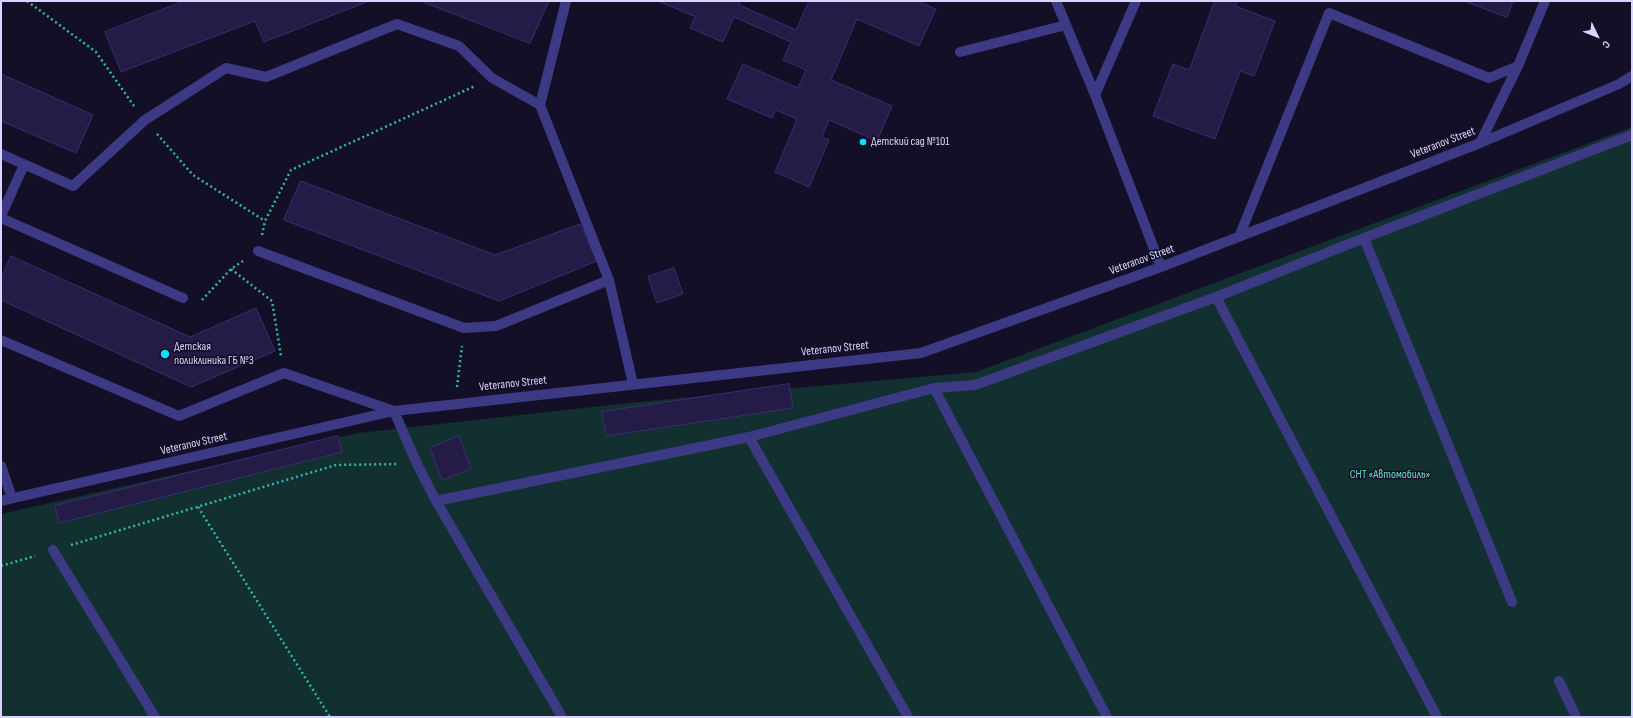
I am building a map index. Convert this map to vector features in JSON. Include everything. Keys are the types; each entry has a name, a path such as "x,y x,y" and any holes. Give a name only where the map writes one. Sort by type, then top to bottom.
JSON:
{"street":[{"path":"566,1 540,105 609,280 633,384"},
{"path":"1056,1 1095,95 1161,267"},
{"path":"1095,95 1136,1"},
{"path":"1480,143 1518,66 1545,1"},
{"path":"1239,237 1329,13 1489,78 1518,66"},
{"path":"1,154 73,186 145,120 226,68 266,77 397,24 459,46 492,78 540,105"},
{"path":"960,52 1066,25"},
{"name":"Veteranov Street","path":"1,500 394,411 921,353 1161,267 1239,237 1480,143 1619,84 1632,76"},
{"path":"436,501 749,437 934,388 975,385 1216,296 1632,135"},
{"path":"24,165 1,217 183,298"},
{"path":"1364,238 1512,602"},
{"path":"258,251 464,328 496,326 609,280"},
{"path":"1216,296 1437,717"},
{"path":"1,340 179,416 284,373 394,411 417,464 436,501 562,717"},
{"path":"934,388 1107,717"},
{"path":"749,437 908,717"},
{"path":"1,466 12,498"},
{"path":"53,550 155,717"},
{"path":"1559,681 1576,717"}],"path":[{"path":"27,1 96,52 145,120 193,175 265,221"},
{"path":"183,298 200,302 231,269 258,251 265,221 291,170 492,78"},
{"path":"231,269 272,301 284,373"},
{"path":"455,404 464,328"},
{"path":"1,566 336,465 417,464"},
{"path":"198,507 330,717"}],"green space":[{"name":"СНТ «Автомобиль»","path":"1632,127 1632,717 1,717 1,514 358,433 637,402 976,372"}],"building":[{"path":"184,1 369,1 264,42 255,21 121,72 105,32"},
{"path":"421,1 549,1 530,43"},
{"path":"658,1 740,1 739,5 796,30 809,1 826,1 833,4 834,1 917,1 936,9 919,46 857,19 831,80 892,106 877,141 829,120 822,137 829,140 809,187 775,172 797,119 776,110 772,118 727,99 743,64 798,88 806,70 783,60 791,42 734,17 723,42 690,28 695,17"},
{"path":"1215,1 1237,1 1235,6 1275,21 1254,76 1240,71 1215,139 1153,116 1173,64 1189,70"},
{"path":"1464,1 1513,1 1507,17"},
{"path":"1,74 93,115 76,153 1,121"},
{"path":"301,181 495,255 580,224 597,261 499,301 284,220"},
{"path":"11,256 190,337 256,308 275,351 191,387 1,300 1,280"},
{"path":"674,268 683,294 657,303 648,277"},
{"path":"789,384 793,408 606,436 602,412"},
{"path":"338,436 342,452 59,523 55,506"},
{"path":"459,436 471,469 442,480 430,448"}],"place":[{"name":"Детский сад №101","path":"863,142"},
{"name":"Детская поликлиника ГБ №3","path":"165,354"}]}
